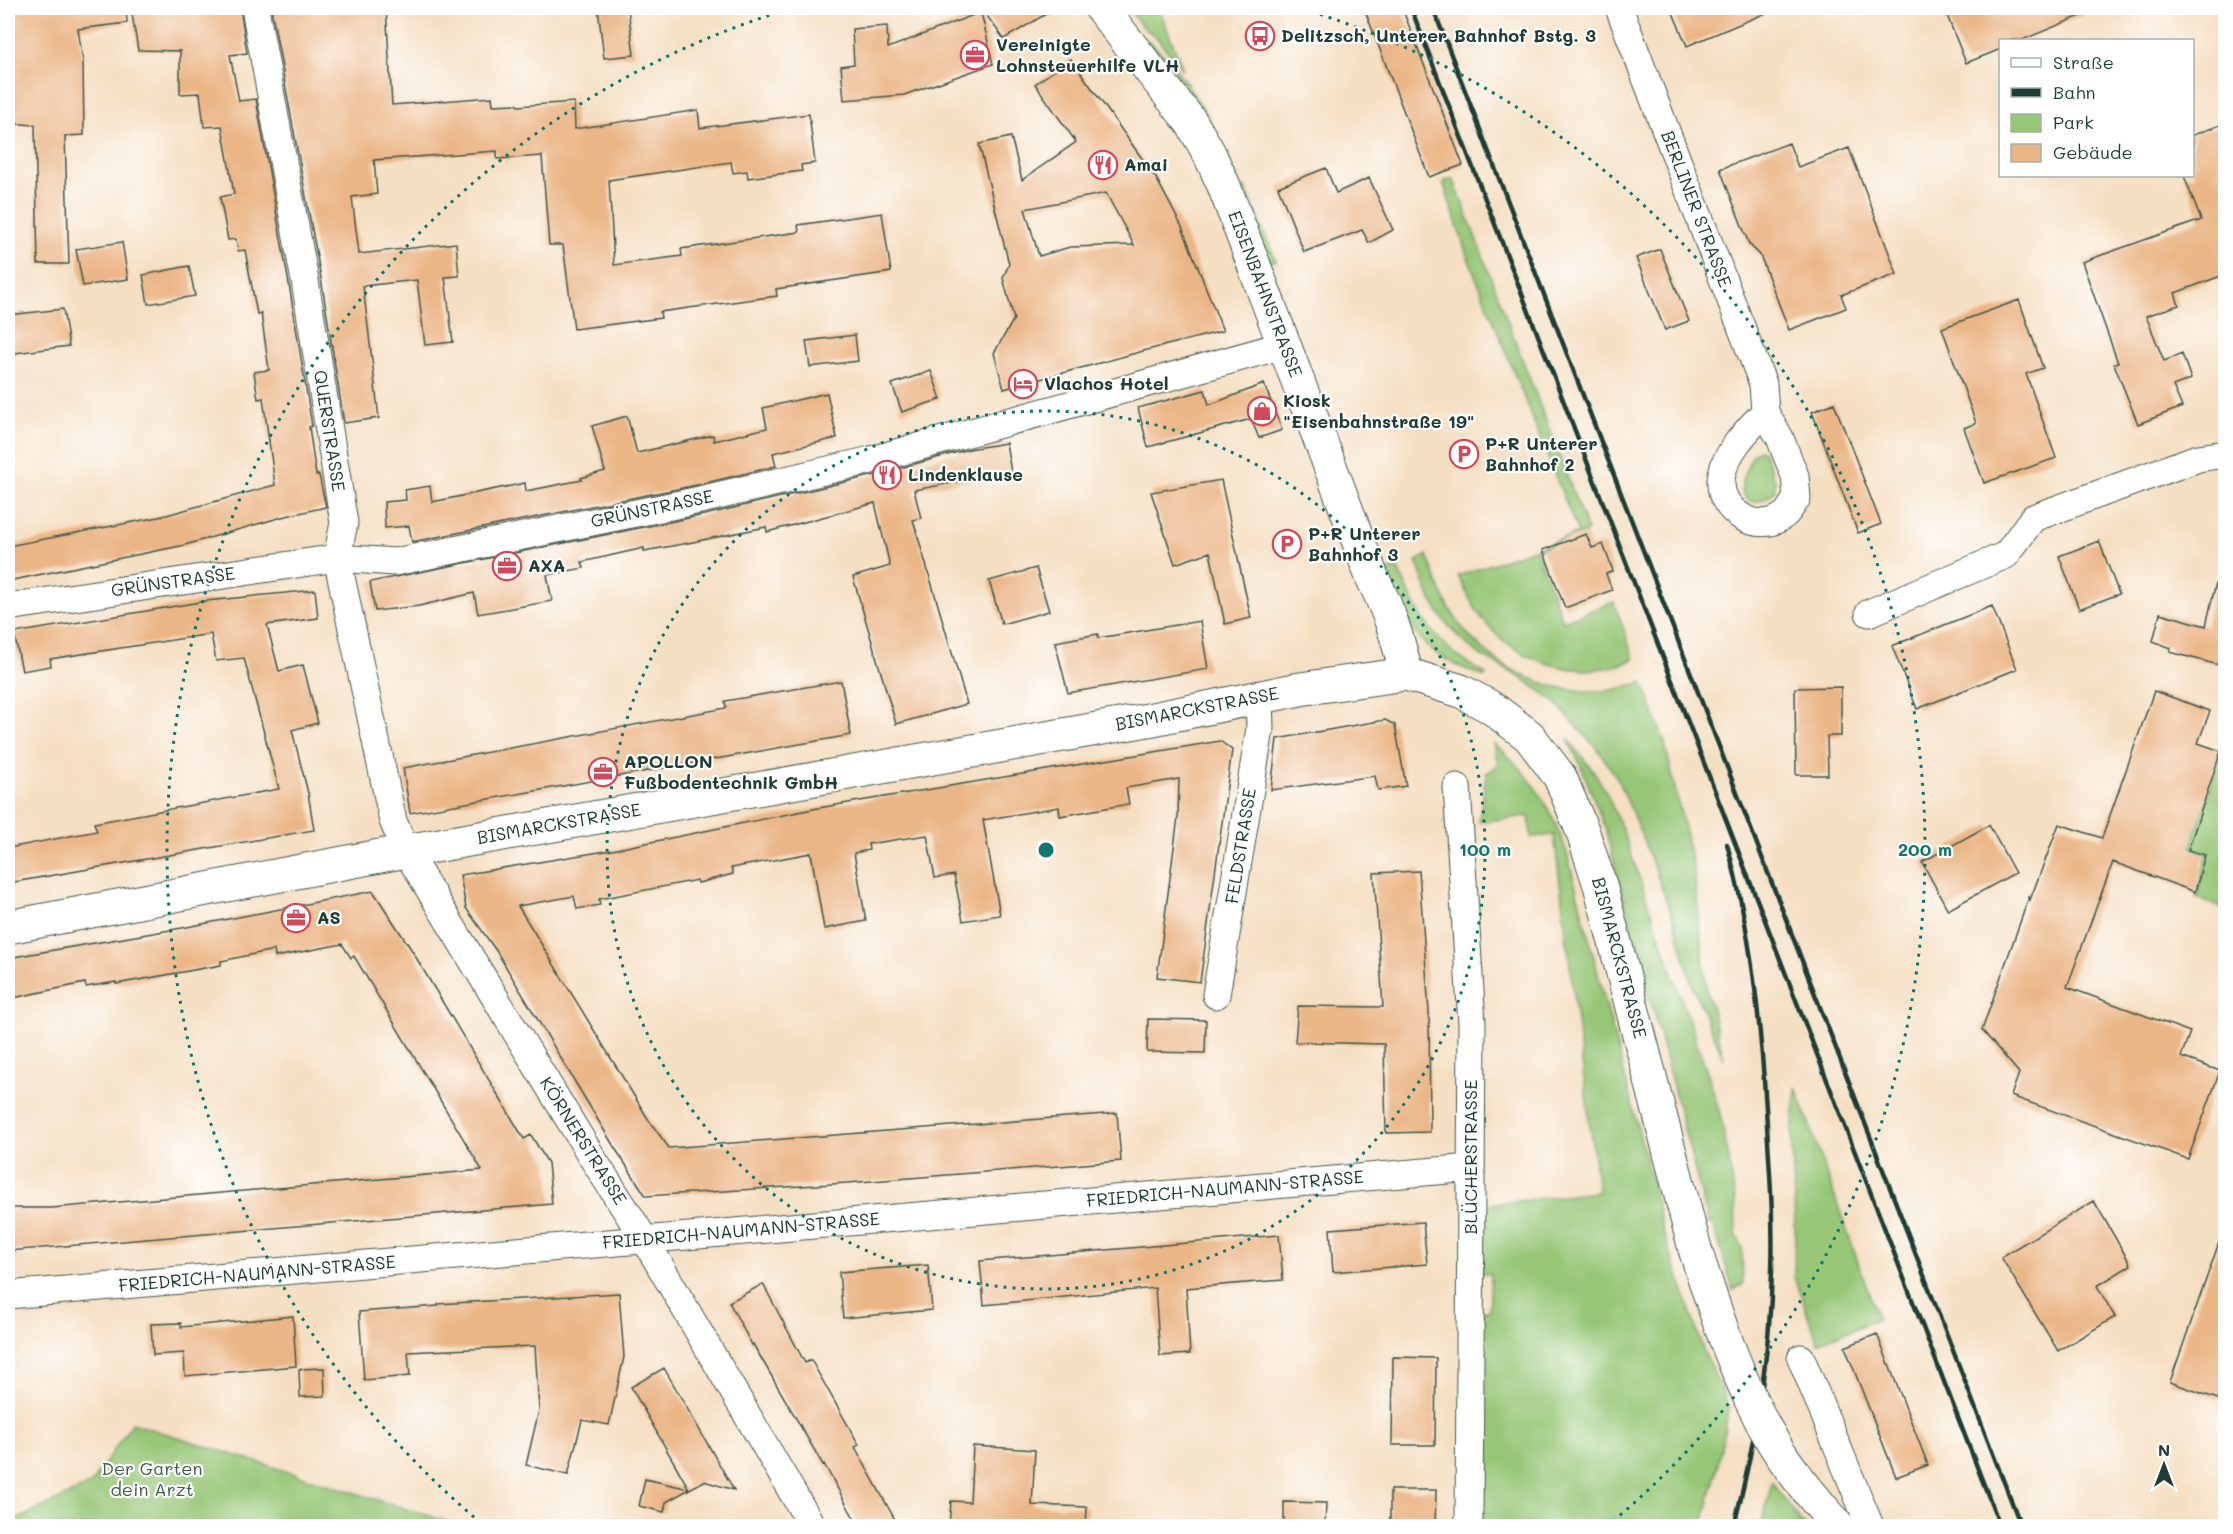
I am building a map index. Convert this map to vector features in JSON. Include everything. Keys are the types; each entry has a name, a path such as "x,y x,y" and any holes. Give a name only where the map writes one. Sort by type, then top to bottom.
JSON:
{"street":[{"name":"QUERSTRASSE","path":"255,8 306,281 344,523 337,558 393,821 406,850"},
{"name":"EISENBAHNSTRASSE","path":"1101,8 1191,122 1209,153 1372,577 1390,613 1398,636 1406,674"},
{"name":"BERLINER STRASSE","path":"1619,8 1763,384 1766,412"},
{"name":"GRÜNSTRASSE","path":"8,607 337,558 395,562 700,500 871,460 1284,345"},
{"path":"1869,614 2006,555 2034,518 2198,458 2226,454"},
{"name":"BISMARCKSTRASSE","path":"8,927 406,850 1148,720 1259,697 1406,674 1461,691 1492,708 1529,736 1560,777 1582,830 1600,885 1695,1249 1724,1335 1755,1408 1774,1442 1796,1475 1838,1527"},
{"name":"FELDSTRASSE","path":"1216,995 1260,729 1259,697"},
{"name":"BLÜCHERSTRASSE","path":"1457,787 1472,1023 1469,1527"},
{"name":"KÖRNERSTRASSE","path":"406,850 645,1240 812,1527"},
{"name":"FRIEDRICH-NAUMANN-STRASSE","path":"10,1296 1471,1168"},
{"path":"1802,1358 1870,1527"}],"green space":[{"path":"1127,8 1159,8 1183,70 1156,37 1142,26"},
{"path":"1143,38 1170,62 1209,117 1205,120"},
{"path":"1453,178 1588,531 1536,550 1563,621 1614,602 1634,659 1592,670 1570,669 1527,656 1492,630 1475,609 1458,576 1578,533 1467,255 1443,182"},
{"path":"1245,187 1276,261 1268,262 1239,189"},
{"path":"1759,450 1764,452 1775,481 1775,491 1764,499 1753,501 1745,497 1742,491 1742,481 1751,458"},
{"path":"1427,555 1453,614 1482,649 1501,663 1543,683 1565,688 1588,691 1611,690 1643,682 1665,744 1694,871 1706,986 1724,1059 1692,985 1674,920 1619,781 1599,751 1554,701 1523,679 1480,655 1459,638 1443,619 1430,598 1416,561"},
{"path":"1397,567 1414,602 1431,629 1453,652 1486,674 1485,677 1458,666 1425,645 1405,616 1386,572"},
{"path":"1567,738 1595,773 1623,831 1720,1114 1735,1199 1736,1234 1742,1248 1743,1284 1733,1290 1713,1223 1709,1224 1606,831 1581,766"},
{"path":"2225,743 2225,910 2196,897 2208,854 2191,848"},
{"path":"1494,744 1519,767 1539,793 1555,822 1567,853 1663,1231 1703,1349 1729,1407 1716,1474 1702,1526 1480,1526 1481,1311 1489,1311 1491,1274 1481,1273 1482,1218 1485,1207 1491,1204 1598,1192 1554,835 1531,837 1529,816 1479,822 1486,774 1498,765"},
{"path":"1796,1087 1878,1319 1818,1343 1794,1277 1792,1138"},
{"name":"Der Garten dein Arzt","path":"132,1423 461,1526 8,1526 91,1484"},
{"path":"1772,1482 1801,1522 1806,1526 1761,1526"}],"building":[{"path":"8,8 126,8 127,23 78,29 83,61 84,135 65,136 69,264 38,264 35,125 8,123"},
{"path":"131,8 240,8 247,53 230,55 239,101 256,99 312,426 309,427 316,475 319,475 326,507 185,545 8,581 8,546 159,517 275,485 263,398 258,399 254,372 269,370 261,313 257,314 245,250 238,251 236,239 228,240 220,197 234,194 222,126 204,127 200,93 180,94 180,51 138,50"},
{"path":"271,8 386,8 392,105 492,97 493,105 517,104 518,106 574,102 575,129 698,110 700,128 809,114 815,163 801,165 802,171 748,178 747,171 733,173 731,162 609,180 614,265 682,256 681,249 799,232 798,225 882,213 891,272 776,289 777,296 660,312 661,318 574,329 563,245 549,245 542,156 497,159 497,151 374,160 377,194 352,197 359,254 456,243 459,276 445,277 453,342 425,345 417,280 363,286 379,418 344,423 321,278"},
{"path":"598,8 628,8 634,55 604,58"},
{"path":"981,8 1056,8 1004,39"},
{"path":"1364,8 1402,8 1463,165 1429,177"},
{"path":"1671,8 1778,8 1687,46"},
{"path":"1944,8 2100,8 2024,39 1999,39 1999,50 1966,63"},
{"path":"981,12 993,64 904,95 844,100 841,66 854,64 852,29 887,26 888,48"},
{"path":"1071,59 1156,178 1182,227 1223,331 1004,389 994,353 1014,319 1003,278 1009,264 979,144 1011,137 1022,180 1076,142 1035,84","holes":["1106,193 1134,245 1070,247 1039,256 1025,209"]},
{"path":"2226,123 2226,280 2223,280 2221,276 2175,293 2179,305 2146,316 2164,361 2182,354 2191,379 2173,386 2182,407 2138,424 2114,364 2118,363 2082,262 2201,220 2184,177 2194,177 2194,135"},
{"path":"1789,143 1798,167 1849,148 1897,274 1841,295 1846,308 1789,330 1760,255 1749,244 1720,169"},
{"path":"1326,168 1336,193 1369,178 1393,230 1369,243 1362,230 1304,252 1278,187"},
{"path":"122,242 128,279 83,286 76,249"},
{"path":"1660,249 1689,321 1665,330 1636,258"},
{"path":"189,266 195,296 148,304 143,275"},
{"path":"2019,300 2043,368 2026,374 2056,458 1984,483 1964,428 1976,423 1942,328"},
{"path":"63,309 69,346 8,354 8,315"},
{"path":"855,335 858,361 810,367 806,341"},
{"path":"931,371 941,399 902,412 892,384"},
{"path":"1264,384 1282,430 1259,438 1251,419 1148,447 1138,408 1205,390 1209,405"},
{"path":"827,393 837,438 773,453 776,466 697,485 412,542 409,526 385,528 384,502 406,500 405,490 430,486 432,502 525,483 526,491 582,480 581,478 605,471 592,426 627,416 637,453 713,435 714,441 767,428 763,408"},
{"path":"1834,403 1881,524 1858,533 1812,412"},
{"path":"1006,443 1011,472 914,490 921,518 913,520 967,704 896,724 853,577 890,566 875,503 767,532 766,527 644,551 644,548 582,562 584,568 547,575 552,601 478,614 474,593 419,606 375,611 370,582 704,515 875,475 969,449"},
{"path":"1221,480 1251,618 1225,624 1210,552 1175,564 1151,492"},
{"path":"1586,534 1592,548 1603,544 1613,571 1606,574 1612,590 1565,608 1543,550"},
{"path":"2099,541 2119,594 2079,609 2059,556"},
{"path":"1036,568 1049,611 1002,624 989,581"},
{"path":"2216,582 2226,583 2226,667 2170,652 2171,648 2153,641 2160,613 2206,626"},
{"path":"315,590 318,618 267,625 279,671 303,665 318,723 292,730 308,793 314,830 8,883 8,848 97,831 94,823 279,789 244,658 216,661 211,634 50,659 51,666 22,671 14,633 206,601"},
{"path":"1992,606 2017,669 1917,709 1892,646"},
{"path":"1200,621 1208,669 1068,693 1055,642 1098,634 1098,638"},
{"path":"841,681 851,735 410,813 403,768 726,708 725,701"},
{"path":"1841,687 1841,736 1827,736 1828,775 1796,775 1795,688"},
{"path":"2154,691 2210,711 2198,743 2221,751 2188,850 2205,855 2195,892 2113,862 2067,987 2190,1032 2181,1057 2220,1071 2188,1159 2011,1096 2019,1073 1982,1030 2029,897 2030,900 2059,824 2102,838"},
{"path":"1385,720 1395,725 1406,786 1378,790 1375,776 1271,790 1277,739"},
{"path":"1220,741 1232,750 1200,982 1157,977 1178,817 1179,779 1126,788 1129,804 1060,816 1059,807 983,820 1000,915 963,921 954,875 935,878 927,835 868,844 869,850 854,853 866,921 824,929 811,853 731,868 733,874 698,883 697,880 599,899 600,905 577,909 574,896 518,906 650,1122 669,1148 1117,1113 1121,1161 847,1183 646,1196 497,952 466,908 460,875 612,850 818,808"},
{"path":"1989,825 2015,873 1948,910 1922,862"},
{"path":"1419,871 1429,1012 1430,1132 1386,1133 1384,1044 1295,1042 1298,1006 1383,1007 1374,873"},
{"path":"373,891 411,949 524,1139 531,1135 548,1163 552,1204 8,1251 8,1208 52,1208 482,1170 354,956 351,958 342,944 275,957 274,950 221,961 221,965 116,984 116,982 86,987 85,983 8,999 8,958 182,928"},
{"path":"1148,1019 1206,1020 1205,1053 1147,1052"},
{"path":"2094,1201 2131,1265 2097,1286 2115,1317 2058,1351 2001,1257"},
{"path":"1423,1222 1427,1264 1333,1272 1330,1229"},
{"path":"2222,1234 2226,1235 2226,1402 2170,1382"},
{"path":"1279,1235 1283,1280 1186,1288 1190,1354 1160,1356 1155,1288 984,1305 980,1261"},
{"path":"928,1265 932,1310 843,1318 839,1272"},
{"path":"763,1284 805,1363 811,1360 859,1445 855,1447 899,1527 859,1527 752,1345 729,1302"},
{"path":"619,1293 624,1357 609,1425 582,1420 568,1475 526,1465 539,1410 535,1346 408,1352 410,1376 364,1380 359,1312 438,1306 438,1304"},
{"path":"293,1316 296,1366 185,1376 184,1353 153,1355 151,1324 181,1323 181,1327"},
{"path":"1877,1334 1928,1465 1896,1477 1845,1347"},
{"path":"1393,1357 1436,1358 1435,1445 1392,1445"},
{"path":"324,1368 325,1396 300,1397 299,1369"},
{"path":"664,1368 734,1490 704,1481 666,1502 664,1512 639,1506 645,1479 689,1489 631,1387"},
{"path":"973,1446 1035,1450 1032,1505 1087,1507 1086,1527 949,1527 951,1501 970,1502"},
{"path":"1390,1490 1436,1490 1435,1527 1390,1527"},
{"path":"1284,1502 1326,1503 1325,1527 1284,1527"}],"railway":[{"path":"1411,8 2000,1526"},
{"path":"1433,8 2021,1526"},
{"path":"1727,844 1748,942 1761,1041 1772,1230 1771,1304 1765,1368 1749,1463 1734,1526"}],"place":[{"name":"Delitzsch, Unterer Bahnhof Bstg. 3","path":"1260,36"},
{"name":"Vereinigte Lohnsteuerhilfe VLH","path":"975,55"},
{"name":"Amai","path":"1103,165"},
{"name":"Vlachos Hotel","path":"1023,384"},
{"name":"Kiosk \"Eisenbahnstraße 19\"","path":"1262,411"},
{"name":"P+R Unterer Bahnhof 2","path":"1464,454"},
{"name":"Lindenklause","path":"887,475"},
{"name":"P+R Unterer Bahnhof 3","path":"1287,544"},
{"name":"AXA","path":"507,566"},
{"name":"APOLLON Fußbodentechnik GmbH","path":"603,772"},
{"name":"AS","path":"296,918"}]}
